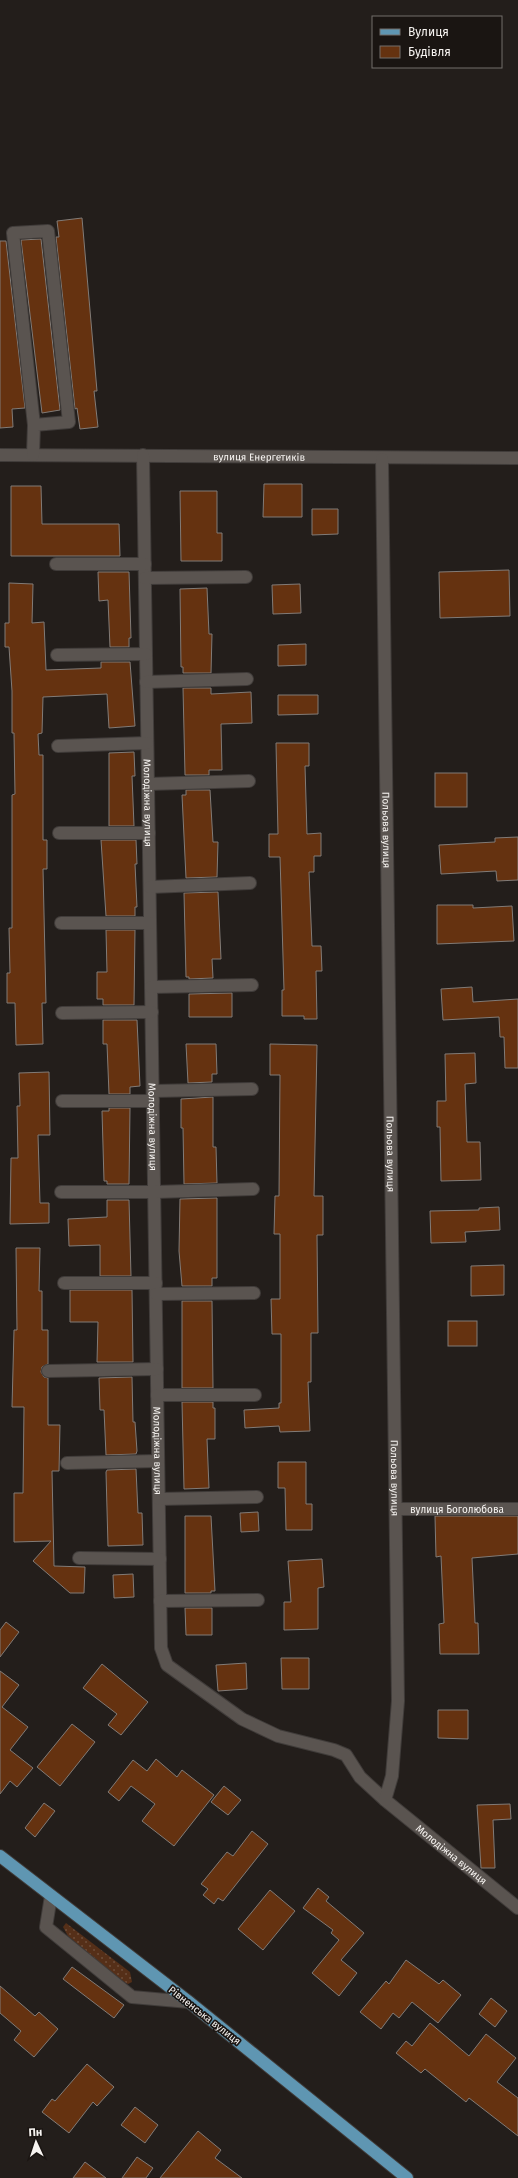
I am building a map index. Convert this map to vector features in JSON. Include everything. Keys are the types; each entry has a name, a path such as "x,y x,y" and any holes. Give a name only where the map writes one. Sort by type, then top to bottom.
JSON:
{"main road":[{"name":"Рівненська вулиця","path":"0,1856 189,2002 407,2178"}],"street":[{"path":"33,455 34,425 13,233 48,231 69,422 34,425"},
{"name":"вулиця Енергетиків","path":"0,455 143,455 382,459 518,458"},
{"name":"Молодіжна вулиця","path":"143,455 161,1648 167,1665 242,1719 278,1736 334,1750 346,1755 360,1777 385,1800 518,1908"},
{"name":"Польова вулиця","path":"382,459 398,1701 392,1776 385,1800"},
{"path":"56,564 145,564"},
{"path":"145,578 246,577"},
{"path":"57,655 146,654"},
{"path":"146,682 247,680"},
{"path":"58,746 147,743"},
{"path":"148,784 249,781"},
{"path":"59,833 149,833"},
{"path":"150,887 250,883"},
{"path":"61,924 150,923"},
{"path":"152,987 252,986"},
{"path":"62,1013 152,1012"},
{"path":"62,1101 252,1089"},
{"path":"61,1192 155,1192 253,1189"},
{"path":"64,1283 254,1293"},
{"path":"48,1370 157,1369"},
{"path":"158,1395 255,1395"},
{"path":"67,1463 158,1461"},
{"path":"159,1498 257,1497"},
{"name":"вулиця Боголюбова","path":"396,1509 518,1508"},
{"path":"79,1558 160,1559"},
{"path":"160,1602 258,1600"},
{"path":"51,1896 46,1927 132,1997 189,2002"}],"shaded area":[{"path":"66,1923 130,1972 132,1982 128,1984 120,1980 68,1936 63,1927"}],"building":[{"path":"82,218 97,391 94,391 98,427 80,429 77,408 75,409 56,237 59,237 57,221"},
{"path":"41,239 60,410 42,413 21,240"},
{"path":"0,241 6,241 25,408 12,409 13,427 0,428"},
{"path":"264,484 302,484 302,517 263,517"},
{"path":"11,486 41,486 42,524 119,524 120,556 11,556"},
{"path":"180,491 217,491 217,533 222,533 222,561 181,561"},
{"path":"312,509 338,509 338,534 312,535"},
{"path":"509,570 510,616 440,618 439,572"},
{"path":"98,572 129,572 131,638 129,638 129,647 110,647 108,600 99,601"},
{"path":"9,583 33,584 32,623 44,622 46,670 101,668 101,662 130,662 135,726 109,728 107,694 43,697 42,733 38,734 39,755 43,755 43,840 47,840 47,869 43,869 46,1003 42,1003 43,1044 16,1045 15,1003 7,1003 7,973 10,973 9,928 12,928 12,795 15,794 14,733 12,733 12,691 9,647 5,647 5,623 9,623"},
{"path":"300,584 301,613 273,614 272,585"},
{"path":"207,588 209,634 212,634 211,673 183,673 183,667 181,667 180,589"},
{"path":"306,644 306,665 278,666 278,645"},
{"path":"183,688 211,688 211,694 251,692 252,723 221,724 222,770 209,770 209,775 185,775"},
{"path":"278,695 318,695 318,714 278,715"},
{"path":"276,743 309,743 309,766 305,766 307,834 321,833 321,856 314,856 314,872 309,872 312,946 321,946 322,971 316,971 317,1019 304,1019 304,1016 282,1016 282,990 284,990 280,857 269,857 269,834 278,834"},
{"path":"134,752 135,776 132,776 134,826 109,826 109,753"},
{"path":"435,773 467,773 467,807 435,807"},
{"path":"186,790 210,790 213,842 218,842 217,877 186,878 182,795 186,795"},
{"path":"518,837 518,880 497,881 496,871 441,874 439,845 495,842 495,838"},
{"path":"101,840 136,840 137,864 135,864 137,907 135,907 135,916 106,916"},
{"path":"218,892 221,959 212,959 213,978 189,979 189,977 186,977 184,893"},
{"path":"437,905 473,905 473,908 512,906 514,941 437,944"},
{"path":"106,930 135,930 134,1005 103,1005 103,999 97,999 97,972 107,972"},
{"path":"472,987 473,1002 518,999 518,1068 505,1068 504,1037 500,1037 499,1017 443,1020 441,989"},
{"path":"232,993 232,1017 189,1017 189,994"},
{"path":"103,1020 137,1020 140,1086 130,1087 130,1094 109,1094 107,1044 103,1044"},
{"path":"186,1044 216,1044 217,1074 212,1074 212,1082 188,1083"},
{"path":"270,1044 317,1045 314,1196 323,1196 323,1235 317,1235 318,1333 311,1333 311,1382 308,1382 310,1431 280,1432 279,1426 245,1428 244,1410 279,1408 279,1403 281,1403 281,1334 272,1334 271,1299 280,1299 280,1234 274,1234 275,1196 279,1196 280,1075 270,1075"},
{"path":"475,1053 476,1083 465,1084 467,1142 480,1142 481,1180 441,1181 440,1127 437,1127 437,1101 446,1101 445,1054"},
{"path":"49,1072 50,1135 38,1135 40,1203 49,1203 49,1223 10,1224 11,1158 18,1158 17,1106 20,1106 19,1073"},
{"path":"213,1097 213,1147 216,1147 217,1183 184,1184 181,1099"},
{"path":"109,1108 130,1108 129,1184 107,1184 107,1181 104,1181 102,1111 109,1111"},
{"path":"217,1198 217,1278 212,1278 212,1286 182,1286 179,1251 180,1199"},
{"path":"107,1200 129,1200 131,1276 100,1276 100,1245 69,1246 68,1219 107,1217"},
{"path":"499,1207 500,1230 465,1232 466,1242 431,1243 430,1211 479,1210 479,1208"},
{"path":"16,1248 40,1248 39,1291 42,1291 42,1330 48,1330 48,1364 42,1367 41,1372 44,1377 48,1378 48,1425 60,1425 59,1471 52,1471 54,1566 85,1567 84,1593 70,1593 33,1561 51,1541 14,1542 14,1493 23,1493 24,1407 12,1407 14,1330 17,1330"},
{"path":"504,1265 504,1295 471,1296 471,1266"},
{"path":"70,1290 132,1290 133,1362 97,1362 98,1322 70,1322"},
{"path":"182,1301 212,1301 213,1388 182,1388"},
{"path":"448,1321 477,1321 477,1346 448,1346"},
{"path":"132,1377 133,1422 135,1422 136,1454 106,1455 104,1410 100,1410 99,1378"},
{"path":"182,1402 213,1402 213,1408 215,1408 215,1439 207,1439 209,1488 184,1489"},
{"path":"278,1462 306,1462 306,1504 312,1504 312,1530 286,1530 285,1488 278,1488"},
{"path":"136,1469 138,1513 142,1513 143,1545 108,1546 106,1472 107,1470"},
{"path":"258,1512 259,1531 241,1532 240,1513"},
{"path":"185,1516 211,1516 215,1591 211,1591 211,1593 185,1593"},
{"path":"435,1516 518,1516 518,1554 472,1558 475,1623 478,1623 479,1654 440,1654 439,1624 444,1623 441,1556 436,1557"},
{"path":"322,1559 324,1587 318,1588 318,1629 284,1630 284,1602 291,1602 288,1561"},
{"path":"133,1574 134,1597 114,1598 113,1575"},
{"path":"185,1608 212,1608 212,1635 186,1635"},
{"path":"6,1622 19,1632 0,1657 0,1630"},
{"path":"281,1658 309,1658 309,1689 282,1689"},
{"path":"246,1663 247,1689 218,1691 216,1665"},
{"path":"102,1664 148,1702 121,1735 108,1725 117,1714 83,1688"},
{"path":"0,1671 19,1685 2,1707 28,1727 10,1750 33,1768 17,1787 10,1781 0,1794"},
{"path":"438,1710 468,1710 468,1739 438,1738"},
{"path":"72,1724 95,1742 60,1786 37,1767"},
{"path":"156,1759 177,1777 182,1770 214,1795 174,1846 142,1821 155,1804 131,1786 119,1801 108,1792 133,1760 147,1771"},
{"path":"224,1786 241,1800 228,1815 211,1802"},
{"path":"44,1803 55,1811 35,1837 25,1828"},
{"path":"510,1804 511,1819 493,1820 495,1868 481,1868 477,1805"},
{"path":"252,1831 268,1844 223,1901 218,1898 214,1904 203,1895 208,1889 201,1884 227,1852 233,1856"},
{"path":"318,1888 329,1897 326,1901 364,1933 341,1960 357,1973 339,1996 312,1973 339,1940 331,1933 333,1930 303,1908"},
{"path":"270,1890 295,1911 263,1950 238,1929"},
{"path":"406,1960 439,1984 443,1980 461,1995 438,2023 412,2002 399,2018 393,2013 381,2029 360,2012 386,1981 389,1984"},
{"path":"72,1967 124,2005 114,2018 63,1979"},
{"path":"0,1986 35,2016 39,2012 58,2029 34,2057 14,2040 21,2031 0,2013"},
{"path":"491,1998 507,2011 495,2027 479,2014"},
{"path":"430,2023 469,2056 486,2034 516,2058 497,2082 518,2098 518,2136 469,2098 466,2102 425,2069 421,2073 396,2053 406,2041 412,2046"},
{"path":"87,2064 114,2087 97,2106 93,2102 69,2133 42,2112 52,2099 55,2101"},
{"path":"135,2107 158,2125 145,2143 121,2125"},
{"path":"198,2131 221,2150 215,2158 242,2178 160,2178"},
{"path":"137,2157 153,2168 146,2178 122,2178"},
{"path":"85,2162 106,2178 73,2178"}]}
